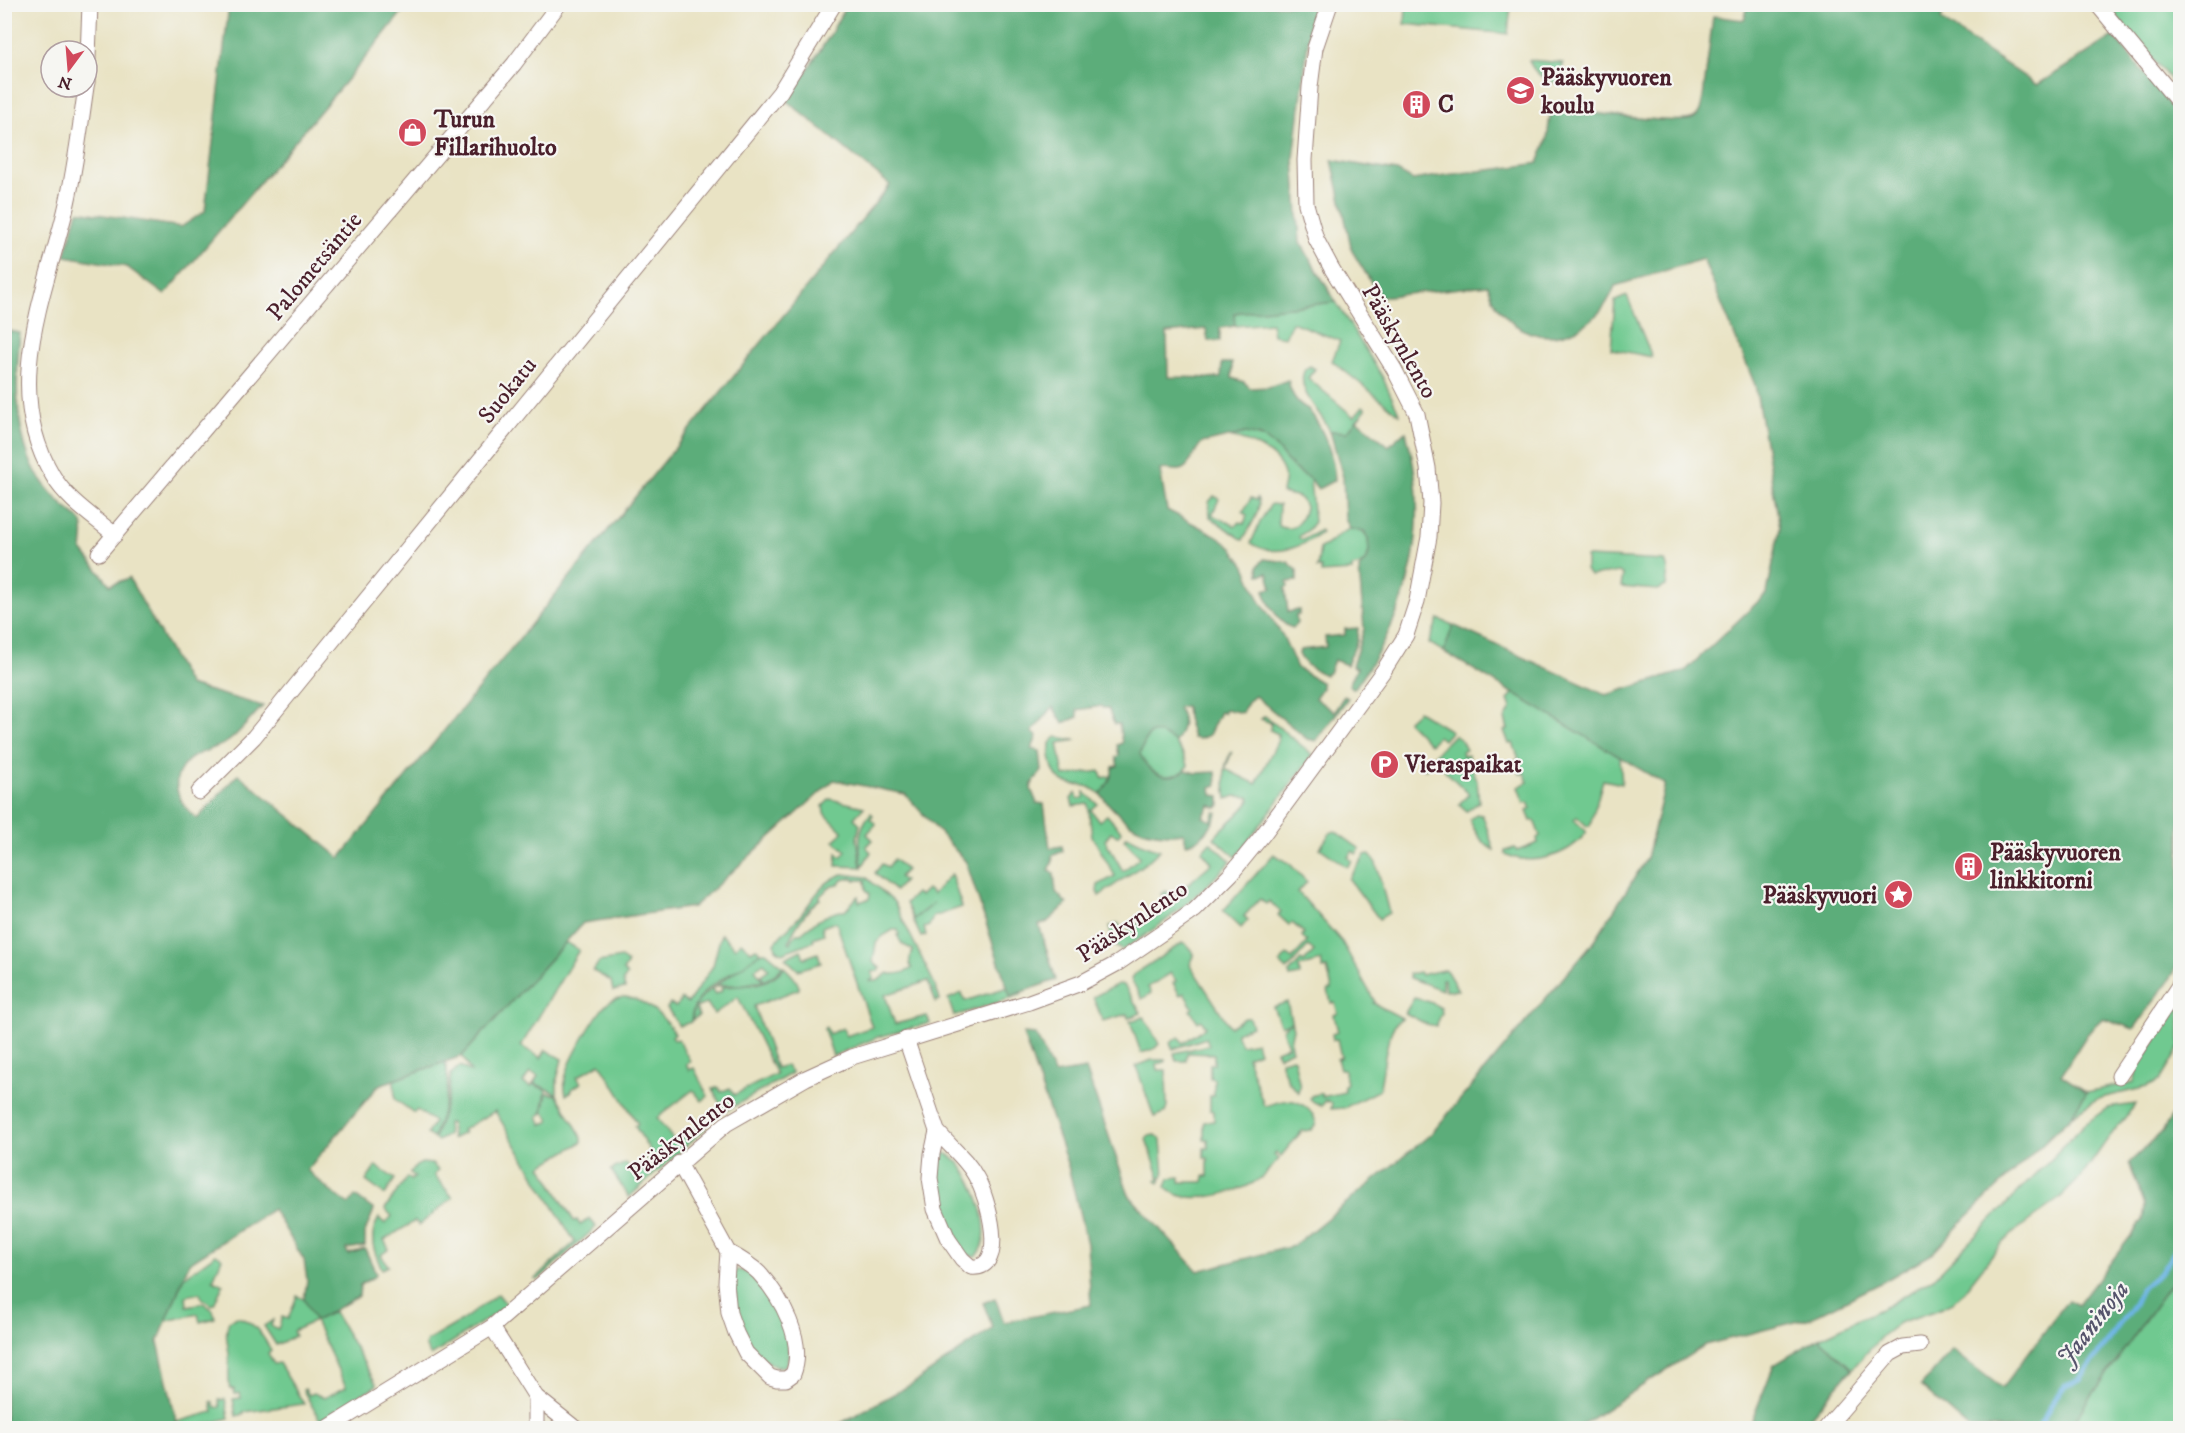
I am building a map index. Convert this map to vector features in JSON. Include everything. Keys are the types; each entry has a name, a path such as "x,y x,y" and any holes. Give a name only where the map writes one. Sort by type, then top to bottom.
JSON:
{"street":[{"path":"89,39 90,4"},
{"name":"Palometsäntie","path":"99,553 514,64 558,4"},
{"name":"Suokatu","path":"200,792 254,737 780,92 834,4"},
{"name":"Pääskynlento","path":"328,1428 492,1327 726,1124 806,1078 852,1057 1029,1002 1081,983 1118,963 1195,910 1231,874 1279,816 1384,670 1406,635 1417,601 1429,537 1431,503 1428,468 1417,414 1394,369 1316,239 1306,204 1305,160 1310,87 1315,48 1330,4"},
{"path":"2097,4 2181,104"},
{"path":"85,99 66,209 32,334 28,390 34,431 54,477 69,496 116,535"},
{"path":"2119,1076 2181,984"},
{"path":"906,1039 937,1131 976,1175 986,1197 993,1251 989,1261 981,1266 971,1267 962,1259 948,1239 935,1209 930,1178 937,1131"},
{"path":"679,1163 728,1252 759,1274 786,1314 794,1338 796,1359 793,1374 786,1379 777,1380 764,1373 746,1353 736,1333 729,1313 726,1282 728,1252"},
{"path":"492,1327 536,1397 574,1428"},
{"path":"1826,1428 1890,1354 1903,1347 1920,1345"},
{"path":"536,1397 536,1428"}],"green space":[{"path":"229,5 408,5 165,295 127,267 65,256 78,211 181,227 205,211"},
{"path":"846,5 1318,5 1310,25 1294,158 1300,242 1336,302 1234,313 1235,326 1220,328 1220,341 1208,341 1206,329 1167,333 1168,377 1221,378 1222,363 1232,363 1232,378 1244,382 1250,388 1269,387 1288,380 1295,398 1308,409 1323,433 1330,452 1335,480 1318,489 1310,479 1292,467 1275,446 1261,436 1246,433 1202,443 1184,469 1160,470 1167,510 1217,536 1233,549 1245,566 1260,601 1283,636 1297,668 1322,683 1322,688 1315,698 1334,712 1344,696 1348,698 1316,741 1307,739 1255,696 1242,713 1225,709 1223,713 1220,712 1209,735 1200,739 1193,738 1186,706 1178,707 1182,716 1182,724 1175,742 1153,733 1146,739 1140,754 1148,767 1165,776 1186,770 1196,773 1216,772 1217,785 1211,787 1212,795 1220,796 1220,805 1217,808 1210,805 1203,817 1211,821 1215,812 1218,813 1201,837 1186,844 1184,833 1157,833 1136,827 1118,814 1100,794 1109,781 1113,767 1118,766 1117,745 1122,743 1119,724 1114,724 1108,708 1102,706 1077,710 1078,717 1063,723 1053,707 1032,732 1037,736 1032,749 1040,751 1042,771 1031,789 1037,803 1044,804 1050,848 1062,846 1063,851 1052,856 1053,861 1049,871 1054,874 1056,892 1067,904 1046,923 1039,925 1056,980 1010,996 966,862 905,794 834,780 693,907 583,923 462,1056 379,1085 307,1170 330,1191 349,1204 355,1196 374,1210 365,1232 365,1246 346,1249 348,1254 365,1249 376,1273 360,1285 359,1296 315,1321 304,1299 307,1280 304,1260 273,1209 189,1263 158,1342 178,1428 5,1428 5,330 20,333 17,381 19,413 30,460 48,489 82,523 84,533 82,550 110,585 129,578 189,685 263,706 230,740 189,760 178,776 180,799 197,819 238,774 340,858 890,185 787,101 830,35"},
{"path":"1406,5 1511,5 1508,34 1405,24"},
{"path":"1748,5 1945,5 1941,20 2037,85 2114,36 2180,118 2180,951 2174,973 2134,1029 2103,1018 2090,1030 2061,1075 2087,1092 2071,1116 1933,1253 1881,1283 1811,1318 1705,1345 1577,1428 832,1428 912,1384 993,1328 983,1303 995,1298 1004,1322 1091,1305 1087,1244 1068,1166 1023,1034 1036,1035 1054,1074 1086,1069 1129,1195 1198,1271 1293,1246 1431,1134 1595,940 1647,858 1665,784 1444,652 1453,625 1606,695 1685,671 1767,593 1780,528 1755,385 1703,259 1615,286 1606,303 1580,328 1564,334 1547,336 1530,333 1514,324 1498,307 1488,285 1380,297 1352,251 1332,160 1397,171 1413,180 1538,163 1547,140 1551,107 1669,121 1694,118 1699,112 1703,98 1713,16 1744,20"},
{"path":"2106,5 2180,5 2180,91"},
{"path":"1529,60 1563,63 1561,84 1541,76 1534,70"},
{"path":"1627,296 1652,357 1611,349 1615,301"},
{"path":"1336,302 1382,376 1400,415 1332,361 1340,341 1292,322 1285,337 1273,335 1271,323 1235,326 1233,313"},
{"path":"1310,366 1315,369 1308,378 1354,417 1363,406 1366,409 1347,432 1330,431 1310,400 1303,384 1303,377 1305,369"},
{"path":"1357,420 1389,446 1406,432 1414,467 1417,501 1412,566 1403,598 1374,659 1354,689 1349,685 1357,668 1352,666 1364,629 1359,569 1367,560 1368,539 1364,531 1350,529 1345,518 1343,477 1330,431 1347,432"},
{"path":"1246,433 1269,442 1296,470 1310,479 1314,522 1307,531 1299,536 1303,540 1320,530 1321,533 1305,543 1287,549 1269,550 1251,543 1271,504 1279,505 1278,526 1284,528 1296,525 1305,507 1298,497 1282,493 1284,477 1281,466 1276,460 1254,445 1229,437"},
{"path":"1214,496 1219,499 1212,515 1236,526 1239,522 1244,524 1247,515 1243,512 1251,498 1256,500 1257,498 1259,503 1257,513 1243,540 1210,517 1209,502"},
{"path":"1350,529 1360,529 1365,534 1369,546 1367,557 1358,566 1352,567 1352,571 1321,573 1321,568 1317,568 1320,548"},
{"path":"1586,558 1665,561 1668,570 1666,586 1658,590 1621,587 1623,575 1619,572 1590,576 1586,570"},
{"path":"1264,559 1288,562 1297,570 1297,581 1287,582 1288,587 1285,588 1288,612 1299,610 1299,615 1296,615 1297,623 1293,628 1283,623 1268,601 1264,590 1272,588 1268,573 1259,575 1258,566"},
{"path":"1438,619 1453,625 1444,652 1429,643"},
{"path":"1358,628 1357,641 1347,665 1334,660 1329,673 1325,675 1309,667 1299,654 1300,650 1326,647 1325,637 1345,635 1345,629"},
{"path":"1513,693 1620,757 1622,784 1603,780 1590,826 1577,817 1574,820 1586,833 1570,848 1549,857 1527,859 1505,854 1505,851 1515,848 1517,851 1538,843 1537,838 1540,836 1534,820 1531,821 1527,811 1531,809 1528,802 1524,803 1518,787 1528,782 1524,773 1520,774 1516,760 1519,759 1513,743 1509,744 1504,730 1508,729 1505,719 1511,708 1508,700"},
{"path":"1418,711 1451,731 1443,740 1438,736 1430,744 1407,721"},
{"path":"1265,716 1313,755 1236,857 1214,838 1250,800 1249,797 1235,796 1227,799 1225,769 1256,784 1278,740 1278,734 1270,730 1271,723 1261,719"},
{"path":"1154,731 1171,739 1182,753 1188,765 1180,774 1169,776 1157,773 1144,762 1140,754 1147,738"},
{"path":"1454,735 1461,740 1466,750 1462,752 1463,756 1468,755 1477,781 1479,802 1467,811 1459,804 1469,794 1435,761 1425,769 1423,766"},
{"path":"1056,737 1077,740 1058,743 1064,776 1100,771 1102,778 1112,776 1107,787 1100,794 1090,787 1064,782 1056,775 1052,765 1050,743"},
{"path":"1084,792 1098,804 1091,810 1099,821 1107,815 1122,832 1117,836 1111,832 1105,840 1123,871 1140,857 1124,839 1127,836 1160,850 1099,896 1098,885 1115,876 1092,836 1088,804 1073,806 1071,799 1076,793 1078,799 1084,798"},
{"path":"830,799 864,807 854,818 860,824 857,838 861,867 836,866 837,853 841,857 846,851 834,841 843,832 824,813 823,806"},
{"path":"871,813 873,815 870,819 876,824 867,834 873,840 866,847 871,852 862,867 861,832"},
{"path":"1476,814 1482,815 1484,819 1494,850 1482,841 1473,828 1470,819"},
{"path":"1335,831 1360,849 1356,854 1353,851 1348,857 1352,861 1347,867 1320,848 1330,833"},
{"path":"1210,842 1231,861 1166,921 1122,950 1114,945 1109,927 1118,923 1125,933 1167,902 1161,894 1166,891 1173,897 1212,863 1202,851"},
{"path":"1274,854 1290,864 1307,882 1298,892 1342,942 1375,1002 1373,1003 1402,1018 1396,1023 1388,1040 1379,1090 1344,1108 1331,1109 1332,1103 1325,1101 1322,1106 1310,1098 1321,1093 1322,1097 1345,1092 1344,1085 1347,1084 1344,1069 1340,1069 1337,1059 1341,1057 1337,1039 1333,1040 1332,1034 1338,1032 1334,1015 1338,1013 1335,1003 1331,1003 1328,990 1332,989 1327,968 1323,969 1321,961 1299,967 1300,975 1290,977 1289,973 1301,960 1304,962 1314,951 1308,946 1287,970 1280,963 1287,955 1292,959 1307,942 1302,936 1304,933 1292,923 1289,925 1278,915 1281,912 1269,901 1266,904 1260,899 1244,916 1248,920 1241,928 1223,911"},
{"path":"1369,854 1376,863 1389,913 1379,919 1349,879 1365,855"},
{"path":"894,859 906,870 899,877 904,881 895,891 875,873 882,864 888,867"},
{"path":"843,874 866,877 894,902 940,1000 936,1002 928,981 885,995 895,1024 927,1016 930,1023 878,1037 833,1056 825,1027 829,1034 843,1028 846,1036 872,1027 836,922 822,927 824,934 813,938 814,941 782,953 776,949 775,943 823,887 835,877","holes":["852,878 865,880 866,890 870,894 869,899 859,902 858,896 845,911 822,918 801,933 797,933 791,943 789,942 802,919 820,899 820,896 832,885","893,930 898,930 899,935 897,935 902,944 913,950 910,961 912,968 900,973 888,973 877,981 870,981 874,978 872,972 880,968 873,962 876,943"]},
{"path":"951,874 962,907 933,917 929,926 924,928 926,935 921,937 913,920 934,903 913,919 906,903 916,893 920,896 927,889 933,894"},
{"path":"721,934 735,948 741,942 751,951 756,948 760,952 708,989 693,1009 691,1022 679,1026 667,1008 670,1004 676,1007 681,999 688,1003 713,966"},
{"path":"566,942 579,950 521,1046 541,1058 546,1050 562,1059 557,1079 557,1094 534,1083 538,1076 530,1072 523,1083 531,1087 533,1084 546,1090 542,1114 538,1116 542,1125 550,1121 546,1113 543,1113 547,1093 557,1095 582,1137 582,1142 541,1166 574,1221 577,1220 580,1225 590,1218 596,1227 538,1280 535,1279 575,1242 495,1111 462,1130 464,1133 452,1139 451,1123 447,1123 448,1135 438,1141 434,1139 448,1098 451,1074 460,1066 471,1072 462,1056"},
{"path":"1185,943 1191,950 1194,956 1190,965 1230,1027 1244,1018 1249,1018 1252,1026 1236,1033 1241,1045 1256,1042 1259,1052 1247,1057 1264,1106 1280,1101 1294,1101 1308,1109 1316,1124 1311,1130 1302,1131 1281,1156 1276,1152 1274,1155 1279,1159 1259,1180 1235,1191 1209,1196 1184,1196 1166,1187 1169,1178 1180,1177 1180,1182 1203,1182 1204,1176 1208,1176 1208,1158 1204,1158 1204,1148 1208,1148 1208,1139 1204,1139 1204,1122 1214,1121 1214,1111 1210,1110 1210,1096 1214,1096 1214,1079 1210,1078 1210,1064 1214,1064 1214,1054 1187,1053 1186,1061 1176,1061 1174,1053 1209,1045 1206,1038 1173,1049 1170,1043 1179,1037 1183,1043 1206,1027 1201,1020 1198,1022 1190,1010 1193,1008 1184,993 1180,995 1173,983 1176,981 1171,973 1148,987 1151,993 1142,999 1131,979 1133,975"},
{"path":"801,950 804,958 818,953 821,963 798,970 785,958"},
{"path":"762,952 766,952 783,966 777,973 764,981 761,975 769,969 764,963 755,969 763,981 720,985 711,989"},
{"path":"621,958 628,963 623,971 627,975 623,981 625,988 613,991 611,981 593,971 599,962"},
{"path":"784,967 796,980 799,989 754,1006 776,1068 786,1065 792,1073 724,1112 713,1089 718,1087 721,1092 730,1088 734,1095 776,1074 738,997 714,1014 707,1003 696,1008 699,1016 692,1020 695,1006 712,989 715,994 722,991 721,987 763,982 778,974"},
{"path":"1446,970 1458,990 1445,991 1444,979 1442,979 1442,990 1410,978 1409,974 1419,972 1421,975"},
{"path":"1118,984 1124,985 1141,1013 1128,1018 1127,1014 1103,1021 1093,997"},
{"path":"1008,987 1011,996 1022,992 1021,995 954,1016 948,999 962,993 965,1001"},
{"path":"626,997 648,1006 666,1021 675,1034 672,1036 674,1040 678,1039 690,1061 686,1064 689,1070 694,1068 708,1096 702,1101 693,1090 657,1118 675,1142 702,1123 706,1128 629,1197 611,1170 626,1163 631,1170 653,1156 635,1126 638,1124 600,1063 577,1077 581,1083 566,1095 565,1086 566,1075 573,1057 598,1015 608,1003 617,998"},
{"path":"1414,998 1430,1002 1441,1008 1442,1013 1436,1026 1426,1024 1405,1013"},
{"path":"1287,1002 1293,1029 1290,1042 1292,1050 1279,1056 1276,1051 1288,1046 1282,1029 1291,1022 1281,1026 1273,1007"},
{"path":"2180,1004 2180,1047 2160,1081 2147,1087 2097,1099 2071,1116 2087,1092 2134,1082 2138,1067"},
{"path":"1144,1017 1159,1044 1154,1049 1141,1053 1130,1021"},
{"path":"1292,1058 1300,1087 1298,1092 1288,1081 1281,1064 1281,1061"},
{"path":"1152,1060 1165,1060 1157,1064 1158,1070 1166,1070 1167,1107 1165,1113 1154,1117 1136,1066"},
{"path":"445,1062 447,1091 433,1138 427,1134 434,1122 417,1110 414,1113 395,1099 394,1080"},
{"path":"2180,1103 2180,1270 2069,1428 1969,1428 1921,1386 1952,1350 2002,1388 2068,1300 2078,1305 2143,1220 2145,1206 2129,1163 2162,1132"},
{"path":"2136,1104 2082,1176 2059,1199 2000,1245 1952,1303 1899,1323 1882,1336 1852,1369 1819,1338 1889,1305 1935,1277 2084,1125 2107,1108"},
{"path":"1155,1135 1161,1141 1164,1174 1159,1183 1156,1181 1160,1178 1146,1139 1148,1136"},
{"path":"944,1153 954,1158 963,1169 979,1200 985,1233 983,1247 976,1256 967,1255 962,1250 942,1204 938,1168 940,1155"},
{"path":"422,1163 432,1164 438,1170 434,1175 453,1198 419,1225 415,1221 384,1240 389,1249 381,1255 388,1266 382,1269 373,1244 376,1225 379,1218 385,1224 392,1216 385,1209 407,1177 411,1180 415,1177 410,1173"},
{"path":"376,1166 395,1179 385,1195 366,1181"},
{"path":"216,1254 222,1258 213,1280 223,1285 214,1304 202,1299 200,1293 186,1296 187,1306 203,1303 213,1310 215,1318 200,1322 198,1314 166,1321 184,1277"},
{"path":"737,1270 747,1273 757,1282 776,1310 787,1342 788,1356 785,1366 777,1367 765,1360 755,1351 742,1328 731,1274"},
{"path":"2180,1270 2180,1428 2069,1428"},
{"path":"498,1294 507,1305 504,1308 431,1356 425,1346 427,1341 461,1321"},
{"path":"297,1296 304,1299 315,1320 334,1312 377,1385 320,1420 303,1390 305,1389 309,1395 314,1393 324,1398 346,1387 315,1321 293,1331 295,1336 276,1345 264,1326 273,1320 271,1326 278,1329 282,1317 288,1319"},
{"path":"237,1317 248,1322 261,1334 271,1350 268,1353 274,1364 279,1363 304,1404 244,1412 236,1416 233,1399 241,1398 240,1393 235,1394 234,1389 230,1389 227,1334 229,1321"},
{"path":"1819,1338 1852,1369 1801,1428 1749,1428 1774,1365"},
{"path":"225,1399 229,1418 192,1428 178,1428 176,1422 213,1412 211,1402 215,1408 220,1407 219,1400"}],"waterway":[{"name":"Jaaninoja","path":"2038,1428 2055,1398 2065,1386 2080,1379 2134,1304 2141,1289 2161,1272 2180,1243"}],"place":[{"name":"Pääskyvuoren koulu","path":"1520,91"},
{"name":"C","path":"1417,104"},
{"name":"Turun Fillarihuolto","path":"413,133"},
{"name":"Vieraspaikat","path":"1384,764"},
{"name":"Pääskyvuoren linkkitorni","path":"1969,866"},
{"name":"Pääskyvuori","path":"1898,895"}]}
